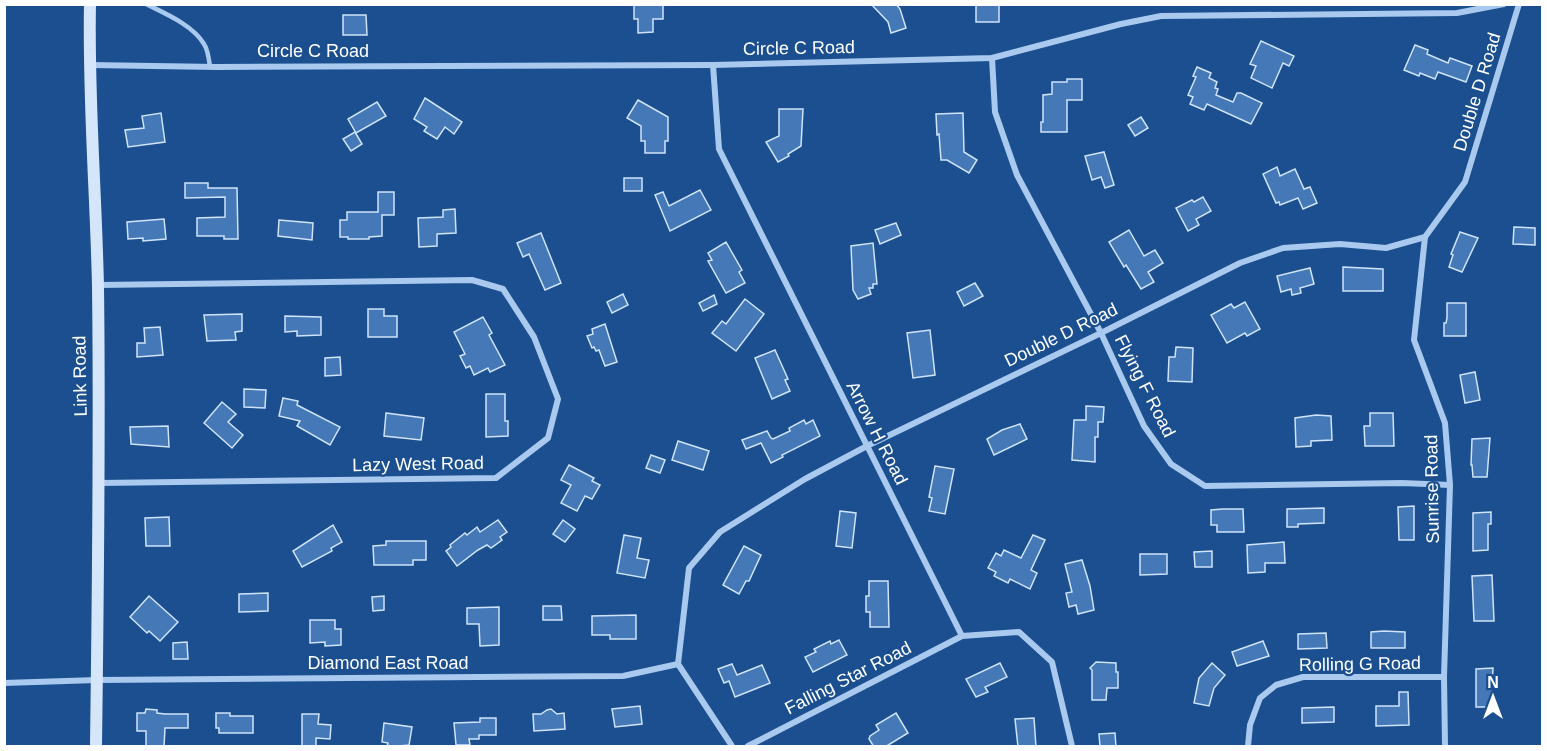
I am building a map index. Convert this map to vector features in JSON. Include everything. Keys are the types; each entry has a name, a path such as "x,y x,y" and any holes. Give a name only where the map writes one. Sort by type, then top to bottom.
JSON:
{"main road":[{"name":"Link Road","path":"90,4 89,65 98,285 99,483 96,747"}],"street":[{"name":"Circle C Road","path":"89,65 713,65 992,58 1161,16 1457,13 1504,4"},
{"name":"Double D Road","path":"678,664 689,568 720,532 805,479 867,446 1240,263 1283,248 1340,244 1386,248 1425,237 1465,182 1519,4"},
{"name":"Flying F Road","path":"992,58 995,112 1017,175 1101,333 1144,426 1171,464 1206,486 1402,483 1450,485"},
{"name":"Arrow H Road","path":"713,65 719,150 962,636"},
{"name":"Sunrise Road","path":"1425,237 1414,340 1445,423 1450,485 1444,677 1445,747"},
{"name":"Lazy West Road","path":"98,285 472,280 503,289 534,337 558,399 548,438 496,478 99,483"},
{"path":"962,636 1019,632 1052,662 1072,747"},
{"name":"Falling Star Road","path":"747,747 962,636"},
{"path":"678,664 732,747"},
{"name":"Diamond East Road","path":"4,683 97,680 623,676 678,664"},
{"name":"Rolling G Road","path":"1248,747 1250,725 1260,698 1276,685 1303,677 1444,677"}],"lane":[{"path":"146,4 194,33 204,43 210,66"}],"building":[{"path":"634,4 663,4 663,19 653,19 653,32 638,33 638,19 634,19"},
{"path":"871,4 896,4 906,28 891,33 888,22"},
{"path":"976,4 999,4 999,22 976,22"},
{"path":"343,15 366,15 367,35 343,35"},
{"path":"1261,41 1294,56 1289,66 1283,63 1272,88 1251,78 1256,66 1250,64"},
{"path":"1415,45 1428,50 1427,54 1448,63 1450,58 1472,66 1466,82 1438,72 1435,79 1404,70"},
{"path":"1197,67 1211,73 1209,78 1217,82 1216,95 1233,102 1237,93 1241,93 1262,103 1251,124 1207,104 1204,110 1190,104 1193,97 1188,95 1196,77 1193,76"},
{"path":"1067,79 1082,79 1082,100 1067,100 1067,132 1041,132 1043,95 1052,94 1052,82 1067,82"},
{"path":"425,98 462,122 454,134 445,127 437,139 424,131 427,127 414,119"},
{"path":"638,100 668,117 668,141 665,141 665,153 645,153 645,141 641,141 641,126 627,118"},
{"path":"377,102 386,116 356,133 348,119"},
{"path":"779,109 803,109 801,146 778,162 766,142 779,136"},
{"path":"161,113 165,142 128,147 125,130 144,128 142,116"},
{"path":"963,113 964,152 977,160 969,173 947,160 941,160 939,134 937,135 936,114"},
{"path":"1141,117 1148,128 1135,136 1128,125"},
{"path":"355,132 362,144 351,151 343,139"},
{"path":"1104,152 1114,185 1105,188 1101,177 1092,180 1085,156"},
{"path":"1277,167 1280,176 1295,169 1304,189 1310,187 1317,203 1303,209 1298,198 1280,205 1279,202 1276,203 1263,174"},
{"path":"624,178 642,178 642,191 624,191"},
{"path":"185,183 208,183 208,188 237,188 238,239 224,239 224,236 197,236 197,218 225,217 225,197 185,198"},
{"path":"700,190 711,210 670,231 655,195 663,192 669,206"},
{"path":"378,192 394,192 394,215 382,215 382,236 369,237 369,239 340,237 340,220 347,220 347,212 378,212"},
{"path":"1203,197 1211,211 1196,219 1199,225 1188,231 1176,208"},
{"path":"455,209 456,233 437,234 437,246 419,247 418,218 443,217 443,210"},
{"path":"164,219 166,239 143,241 143,238 128,239 127,222"},
{"path":"279,220 313,223 312,240 278,236"},
{"path":"896,223 901,235 880,244 875,230"},
{"path":"1514,227 1535,228 1535,245 1513,244"},
{"path":"1129,230 1144,256 1155,250 1163,263 1148,272 1154,282 1141,289 1109,242"},
{"path":"1460,232 1478,238 1462,272 1449,267 1453,255 1451,254"},
{"path":"541,233 561,283 545,290 529,254 523,257 517,243"},
{"path":"726,242 742,270 739,272 745,283 726,293 708,261 712,260 708,253"},
{"path":"873,243 877,284 869,288 871,294 858,299 853,290 851,246"},
{"path":"1343,267 1383,269 1383,291 1343,291"},
{"path":"1310,268 1314,284 1300,288 1301,293 1292,295 1291,289 1281,292 1277,276"},
{"path":"975,283 983,296 964,306 957,292"},
{"path":"623,294 628,305 612,313 607,302"},
{"path":"714,295 717,304 703,311 699,303"},
{"path":"745,299 764,314 736,351 712,333 722,321 726,324"},
{"path":"1245,302 1260,329 1247,336 1245,333 1227,343 1211,315 1231,304 1234,308"},
{"path":"1447,303 1466,303 1466,336 1444,336"},
{"path":"368,309 384,309 384,316 397,316 397,337 368,337"},
{"path":"242,314 242,331 235,332 236,340 207,341 204,315"},
{"path":"285,316 321,317 321,335 297,336 297,331 285,332"},
{"path":"483,317 492,333 489,335 505,365 490,372 488,368 474,375 470,366 466,368 460,356 465,354 454,332"},
{"path":"605,324 617,362 605,366 599,350 592,348 587,336 593,334 592,329"},
{"path":"160,327 163,355 137,357 137,343 145,343 144,328"},
{"path":"930,330 935,375 913,378 907,333"},
{"path":"1176,347 1193,348 1192,382 1168,381 1169,357 1175,357"},
{"path":"775,350 788,379 785,380 790,391 772,399 755,358"},
{"path":"340,357 341,375 325,376 325,358"},
{"path":"1475,372 1480,400 1465,403 1460,375"},
{"path":"244,389 266,390 265,408 244,407"},
{"path":"486,394 505,394 505,421 508,421 508,436 486,437"},
{"path":"283,398 298,401 297,405 340,427 330,445 297,426 300,421 279,416"},
{"path":"222,402 236,414 228,422 243,435 232,448 204,423"},
{"path":"1086,406 1104,407 1103,422 1098,422 1098,437 1095,437 1095,462 1072,460 1074,420 1086,420"},
{"path":"386,413 424,418 421,440 384,436"},
{"path":"1370,413 1393,413 1394,446 1365,446 1364,426 1370,426"},
{"path":"1316,415 1331,416 1332,440 1311,441 1311,446 1296,447 1295,418"},
{"path":"804,420 806,424 813,420 820,436 771,463 761,443 746,449 742,440 767,431 773,439 790,431 789,428"},
{"path":"1020,424 1027,439 994,455 987,439 1002,430"},
{"path":"168,426 169,447 131,444 130,427"},
{"path":"1490,438 1487,477 1473,477 1472,439"},
{"path":"678,441 709,451 703,470 672,460"},
{"path":"651,455 665,460 660,473 646,468"},
{"path":"569,465 594,478 592,481 600,485 592,499 585,496 577,511 561,503 571,485 561,480"},
{"path":"935,466 954,469 945,514 929,511 932,498 929,497"},
{"path":"1414,506 1414,540 1399,540 1398,507"},
{"path":"1324,508 1324,523 1298,524 1298,527 1287,527 1287,509"},
{"path":"1243,509 1244,532 1217,532 1217,525 1211,525 1211,510"},
{"path":"840,511 856,513 852,548 836,546"},
{"path":"1491,512 1491,524 1488,524 1488,550 1473,551 1473,513"},
{"path":"169,517 170,546 146,546 145,518"},
{"path":"498,520 507,532 500,537 502,540 491,548 487,545 478,550 457,566 446,551 451,547 450,545 465,533 467,535 477,527 480,532"},
{"path":"563,520 575,529 565,542 553,534"},
{"path":"333,525 342,542 331,548 332,551 302,567 293,551"},
{"path":"624,535 641,538 637,558 649,560 645,578 617,573"},
{"path":"1033,535 1045,540 1031,570 1037,573 1030,589 1010,579 1008,583 994,576 996,572 988,568 996,553 1001,556 1004,550 1021,558"},
{"path":"386,541 426,541 426,560 413,560 413,565 374,565 373,546 386,545"},
{"path":"1284,542 1285,563 1265,563 1265,572 1248,573 1247,545"},
{"path":"744,546 761,555 749,581 746,581 739,594 723,585"},
{"path":"1212,551 1212,567 1195,567 1194,552"},
{"path":"1140,554 1167,554 1167,574 1140,575"},
{"path":"1082,560 1094,610 1078,614 1076,605 1069,607 1066,593 1072,592 1065,564"},
{"path":"1492,575 1494,621 1474,621 1472,576"},
{"path":"869,581 888,581 889,627 870,627 870,612 866,612"},
{"path":"268,593 268,611 239,612 239,594"},
{"path":"149,596 178,622 160,641 149,631 147,633 130,617"},
{"path":"384,596 384,610 373,611 372,597"},
{"path":"543,606 561,606 562,620 543,620"},
{"path":"499,607 499,645 480,646 479,624 467,624 467,608"},
{"path":"636,615 636,639 610,639 610,635 592,635 592,616"},
{"path":"310,620 335,620 335,629 341,629 341,645 325,646 325,642 310,643"},
{"path":"1371,632 1405,632 1405,648 1371,648"},
{"path":"1326,633 1327,648 1298,649 1298,634"},
{"path":"839,640 847,655 813,672 805,657 816,652 814,649 830,641 831,644"},
{"path":"1263,641 1269,656 1237,666 1232,652"},
{"path":"187,642 188,659 173,659 173,643"},
{"path":"1096,662 1116,663 1118,688 1107,688 1106,700 1092,700 1092,670 1090,668"},
{"path":"1000,663 1007,677 985,687 988,692 976,697 966,679"},
{"path":"1212,663 1225,675 1214,688 1209,706 1194,703 1199,678"},
{"path":"732,664 737,675 762,665 770,683 735,697 729,681 724,683 718,669"},
{"path":"1493,668 1491,707 1476,707 1476,669"},
{"path":"1399,692 1408,692 1409,725 1376,726 1376,706 1399,706"},
{"path":"640,706 642,724 615,727 612,709"},
{"path":"1334,707 1334,722 1302,723 1302,708"},
{"path":"146,709 157,710 157,713 165,714 188,714 188,728 165,728 164,747 146,746 146,731 137,731 137,713 145,713"},
{"path":"551,709 557,714 564,713 565,729 534,731 533,714 541,714"},
{"path":"216,713 230,713 230,716 253,716 253,733 219,733 219,728 216,728"},
{"path":"896,713 908,733 885,747 874,747 869,739 879,730 876,725"},
{"path":"302,714 319,714 318,724 331,725 330,739 316,738 316,747 302,746"},
{"path":"480,718 496,718 496,735 479,735 479,739 469,739 470,745 456,745 454,723 480,722"},
{"path":"1034,718 1036,747 1018,747 1015,719"},
{"path":"384,723 412,727 409,745 387,747 388,743 382,742"},
{"path":"1115,733 1116,747 1100,747 1099,734"}]}
